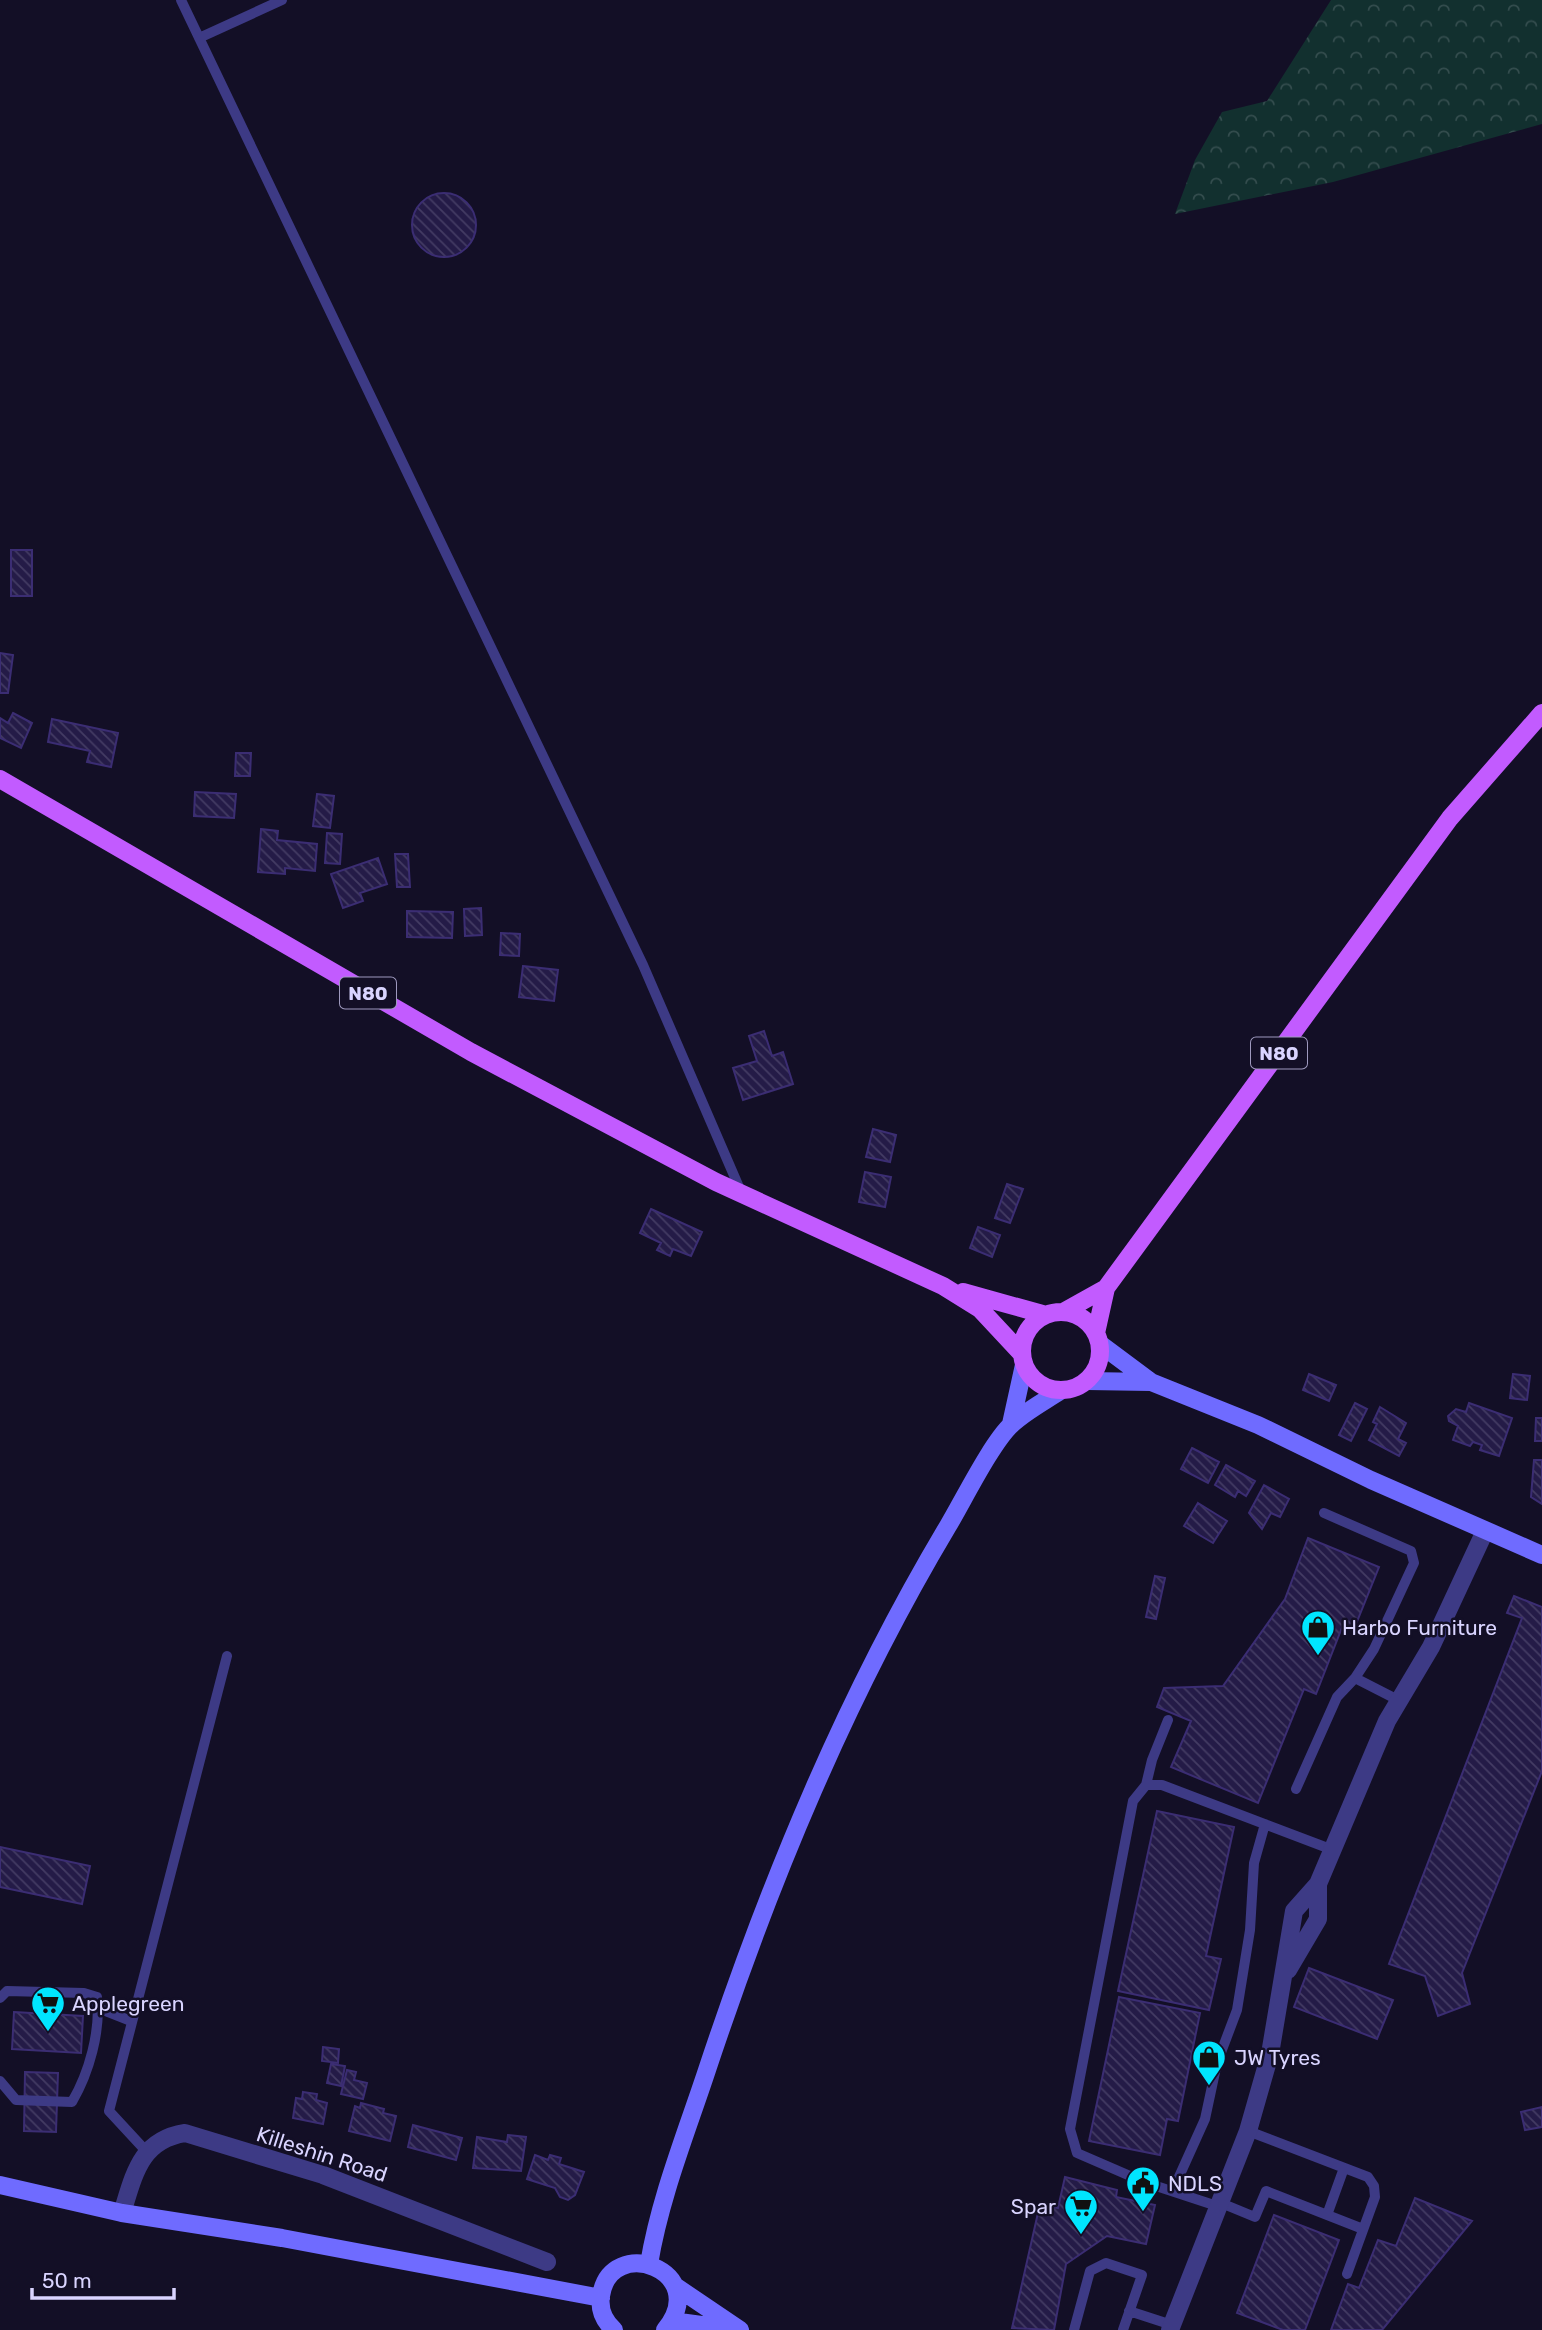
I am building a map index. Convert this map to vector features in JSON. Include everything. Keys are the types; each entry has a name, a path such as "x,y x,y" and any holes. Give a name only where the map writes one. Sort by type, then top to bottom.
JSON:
{"main road":[{"name":"N80","path":"1087,1381 1098,1365 1098,1338 1106,1288 1450,818 1542,713"},
{"name":"N80","path":"0,779 471,1052 742,1194 943,1286 980,1309 1023,1359 1037,1383 1060,1391"},
{"name":"N80","path":"943,1286 1083,1318 1098,1338"},
{"name":"N80","path":"1023,1359 1026,1332 1054,1313 1106,1288"},
{"path":"1098,1338 1151,1382 1258,1425 1542,1555"},
{"path":"649,2264 654,2237 713,2052 756,1926 807,1798 856,1693 917,1578 1011,1424 1023,1359"},
{"path":"1011,1424 1060,1391 1087,1381 1151,1382"},
{"path":"0,2185 122,2213 282,2238 601,2298"},
{"path":"612,2329 601,2308 601,2298 609,2277 617,2269 638,2262 660,2269 675,2286 738,2330"},
{"path":"675,2286 677,2309 669,2325 738,2330"}],"street":[{"path":"1171,2328 1248,2131 1270,2054 1294,1911 1318,1884 1387,1721 1431,1647 1485,1531"},
{"path":"1285,1974 1318,1919 1318,1884"},
{"name":"Killeshin Road","path":"146,2151 170,2136 185,2133 323,2175 547,2262"},
{"path":"122,2213 137,2163 146,2151"}],"lane":[{"path":"181,0 643,965 742,1194"},
{"path":"199,38 282,0"},
{"path":"1296,1789 1336,1697 1355,1678 1374,1649 1414,1563 1411,1551 1324,1513"},
{"path":"146,2151 109,2111 227,1656"},
{"path":"1355,1678 1400,1701"},
{"path":"1168,1720 1152,1760 1146,1785 1133,1801 1070,2129 1077,2153 1144,2182 1255,2217 1266,2191 1363,2229"},
{"path":"1146,1785 1162,1785 1332,1850"},
{"path":"1173,2190 1205,2119 1217,2063 1237,2010 1250,1930 1254,1863 1265,1824"},
{"path":"0,1998 7,1991 84,1993 97,1997 98,2008 84,2081 72,2102 16,2100 0,2081"},
{"path":"98,2008 131,2021"},
{"path":"1248,2131 1368,2177 1374,2186 1375,2197 1347,2274"},
{"path":"1326,2214 1344,2168"},
{"path":"1074,2330 1090,2271 1106,2263 1142,2275 1123,2330"},
{"path":"1129,2311 1171,2328"}],"green space":[{"path":"1331,0 1542,0 1542,124 1333,182 1175,214 1195,160 1222,112 1267,101"}],"building":[{"path":"444,193 467,202 476,225 467,248 444,257 421,248 412,225 421,202"},
{"path":"11,550 32,550 32,596 11,596"},
{"path":"0,653 13,655 8,693 0,693"},
{"path":"13,713 32,723 21,748 0,738 0,718 8,723"},
{"path":"52,719 118,733 111,767 87,762 90,751 48,742"},
{"path":"236,753 251,753 250,776 235,776"},
{"path":"195,792 236,794 234,818 194,816"},
{"path":"317,794 334,796 330,828 313,826"},
{"path":"261,829 278,831 277,840 317,844 315,871 285,868 285,874 258,872"},
{"path":"327,833 342,834 340,864 325,863"},
{"path":"395,854 408,854 410,887 397,887"},
{"path":"378,858 387,884 360,893 363,901 343,908 331,874"},
{"path":"481,908 482,935 465,936 464,909"},
{"path":"407,911 453,912 452,938 407,937"},
{"path":"501,933 520,934 519,956 500,955"},
{"path":"523,966 558,970 554,1001 519,997"},
{"path":"764,1031 772,1056 783,1052 793,1084 743,1100 733,1068 757,1061 749,1036"},
{"path":"873,1129 896,1135 890,1162 866,1157"},
{"path":"865,1172 891,1177 885,1207 859,1202"},
{"path":"1007,1184 1023,1189 1010,1223 995,1218"},
{"path":"651,1209 702,1232 691,1256 673,1249 670,1256 657,1250 661,1243 640,1233"},
{"path":"978,1227 1000,1235 992,1257 970,1248"},
{"path":"1309,1374 1336,1385 1329,1401 1303,1390"},
{"path":"1513,1374 1530,1376 1527,1400 1510,1398"},
{"path":"1355,1403 1367,1409 1351,1441 1339,1435"},
{"path":"1469,1403 1512,1418 1499,1456 1480,1450 1482,1445 1473,1442 1470,1446 1453,1440 1458,1426 1449,1421 1448,1416 1456,1409 1466,1412"},
{"path":"1380,1407 1406,1423 1398,1439 1406,1443 1399,1456 1369,1440 1377,1424 1373,1422"},
{"path":"1536,1418 1542,1418 1542,1441 1535,1441"},
{"path":"1192,1448 1219,1462 1208,1483 1181,1469"},
{"path":"1534,1460 1542,1460 1542,1504 1531,1497"},
{"path":"1226,1465 1255,1481 1246,1496 1238,1491 1235,1497 1215,1485"},
{"path":"1264,1485 1289,1499 1280,1517 1271,1513 1262,1529 1249,1513"},
{"path":"1198,1503 1227,1521 1213,1543 1184,1526"},
{"path":"1308,1538 1379,1567 1354,1629 1343,1625 1316,1694 1304,1689 1258,1803 1171,1767 1191,1721 1157,1707 1164,1688 1223,1686 1285,1599"},
{"path":"1155,1576 1165,1578 1156,1619 1146,1617"},
{"path":"1514,1596 1542,1607 1542,1771 1462,1973 1470,2004 1438,2016 1425,1976 1389,1964 1522,1618 1507,1613"},
{"path":"1157,1811 1234,1827 1206,1956 1221,1959 1209,2010 1118,1991"},
{"path":"0,1847 90,1866 82,1904 0,1887"},
{"path":"1309,1968 1393,2000 1377,2039 1294,2007"},
{"path":"1119,1997 1200,2013 1178,2121 1167,2119 1160,2155 1089,2141"},
{"name":"Applegreen","path":"14,2012 83,2016 81,2053 12,2049"},
{"path":"323,2047 339,2049 338,2063 322,2061"},
{"path":"331,2064 345,2066 341,2086 327,2083"},
{"path":"347,2070 356,2072 354,2080 367,2083 363,2099 341,2094"},
{"path":"25,2072 58,2073 56,2132 24,2131"},
{"path":"303,2092 317,2094 316,2100 327,2103 323,2124 293,2118 296,2098 302,2099"},
{"path":"361,2103 384,2109 383,2113 396,2116 390,2141 349,2131 355,2106 360,2108"},
{"path":"1542,2107 1542,2127 1525,2130 1521,2112"},
{"path":"413,2125 462,2138 456,2160 408,2147"},
{"path":"508,2135 526,2137 521,2171 473,2168 477,2137 507,2142"},
{"path":"535,2155 548,2160 550,2155 561,2158 559,2164 584,2172 575,2195 568,2200 560,2197 555,2188 527,2179"},
{"path":"1065,2177 1117,2190 1116,2197 1155,2205 1146,2244 1107,2236 1066,2264 1054,2330 1012,2328 1040,2204 1058,2208"},
{"path":"1415,2198 1472,2221 1382,2330 1331,2330 1348,2284 1359,2288 1378,2240 1396,2246"},
{"path":"1274,2215 1339,2240 1305,2330 1283,2330 1237,2313"}],"place":[{"name":"Harbo Furniture","path":"1318,1657"},
{"name":"Applegreen","path":"48,2033"},
{"name":"JW Tyres","path":"1209,2087"},
{"name":"NDLS","path":"1143,2213"},
{"name":"Spar","path":"1081,2236"}]}
